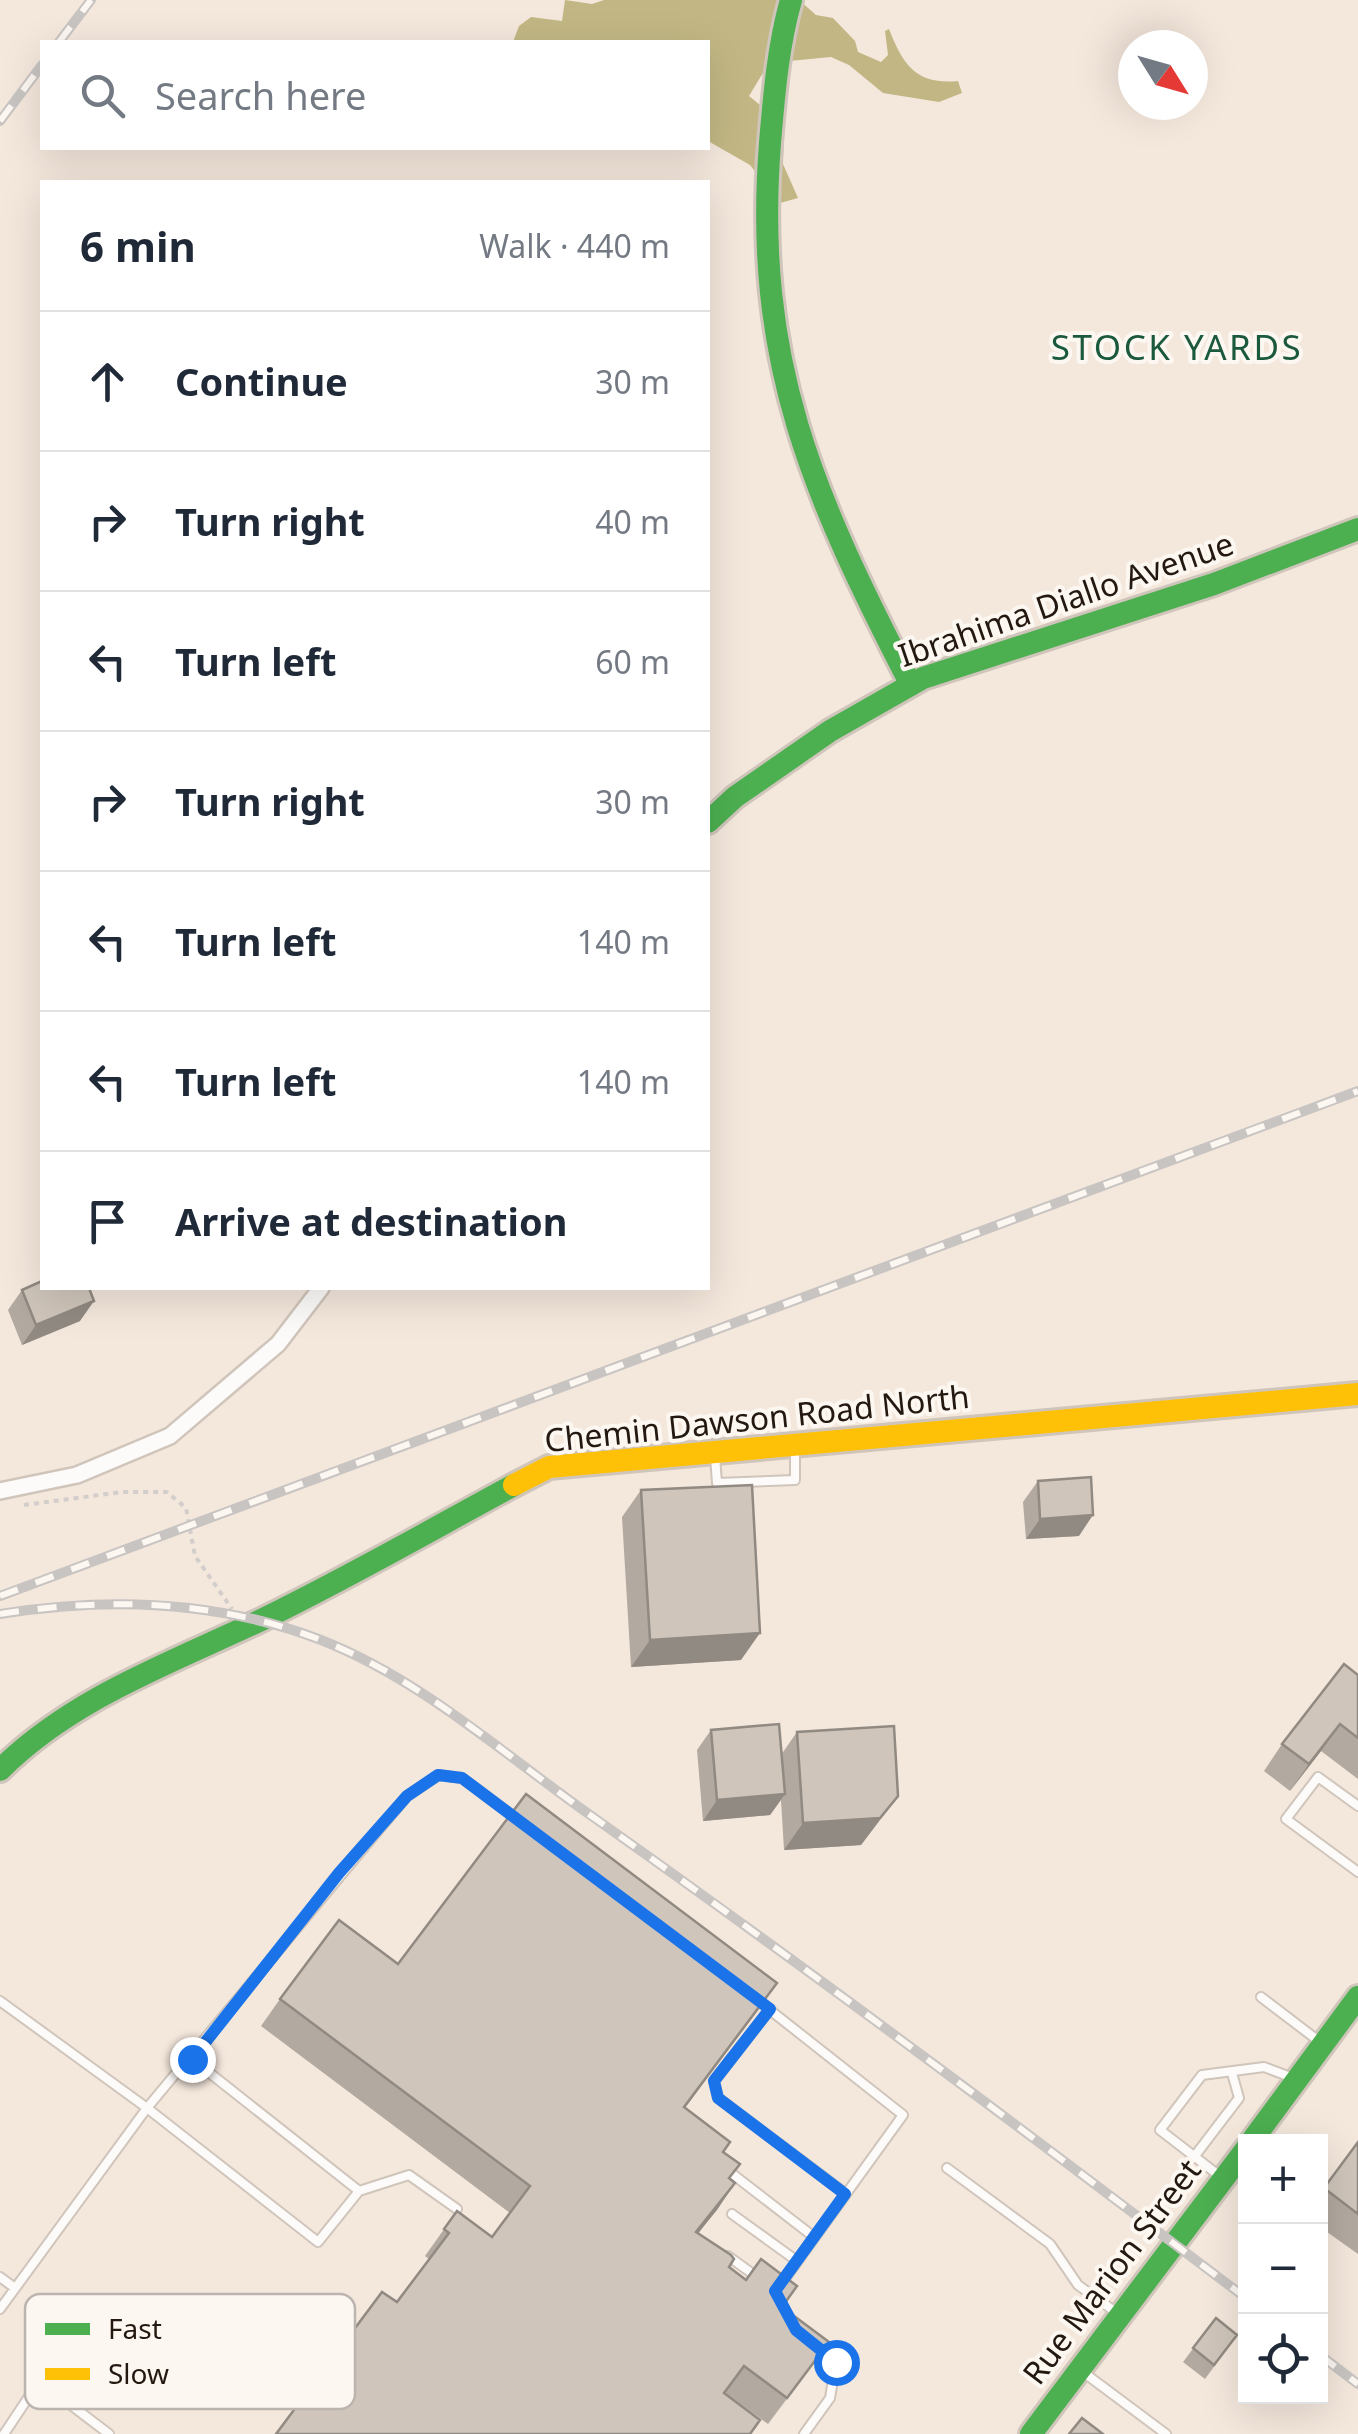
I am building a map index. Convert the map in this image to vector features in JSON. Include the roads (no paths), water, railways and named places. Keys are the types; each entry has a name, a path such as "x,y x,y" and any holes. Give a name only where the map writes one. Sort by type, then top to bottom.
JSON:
{"street":[{"path":"791,0 783,26 766,166 772,345 790,420 826,518 911,685"},
{"name":"Ibrahima Diallo Avenue","path":"710,820 735,796 830,731 911,685 1064,629 1214,584 1358,529"},
{"path":"0,1491 77,1475 170,1436 278,1344 319,1290"},
{"name":"Chemin Dawson Road North","path":"0,1770 26,1744 146,1671 240,1628 549,1467 1358,1394"},
{"path":"1257,2134 1358,1998"},
{"name":"Rue Marion Street","path":"1031,2434 1238,2160"}],"lane":[{"path":"715,1451 717,1483 794,1480 796,1444"},
{"path":"0,2309 147,2108 192,2059 339,1873 407,1796 438,1775 462,1778 532,1830"},
{"path":"1358,1806 1318,1777 1286,1819 1358,1872"},
{"path":"740,1986 903,2115 775,2291"},
{"path":"1261,1997 1323,2045"},
{"path":"0,2001 147,2108 318,2242 360,2191 408,2175 457,2209"},
{"path":"770,2009 714,2081 718,2098 845,2194"},
{"path":"192,2059 360,2191"},
{"path":"1224,2179 1160,2130 1202,2075 1264,2067 1297,2080"},
{"path":"1194,2156 1238,2098 1232,2074"},
{"path":"710,2156 814,2237"},
{"path":"947,2168 1050,2244 1078,2286 1120,2316"},
{"path":"732,2214 797,2262"},
{"path":"724,2253 762,2282"},
{"path":"0,2277 15,2288"},
{"path":"804,2434 836,2383 836,2362 809,2341"},
{"path":"1080,2370 1166,2434"},
{"path":"4,2434 25,2402"},
{"path":"76,2409 109,2434"}],"railway":[{"path":"61,40 91,0"},
{"path":"0,121 40,68"},
{"path":"0,1596 1358,1091"},
{"path":"0,1614 122,1604 203,1610 282,1627 358,1656 462,1720 1003,2115 1238,2292"},
{"path":"1328,2361 1358,2384"}],"district":[{"name":"STOCK YARDS","path":"1177,348"}]}
